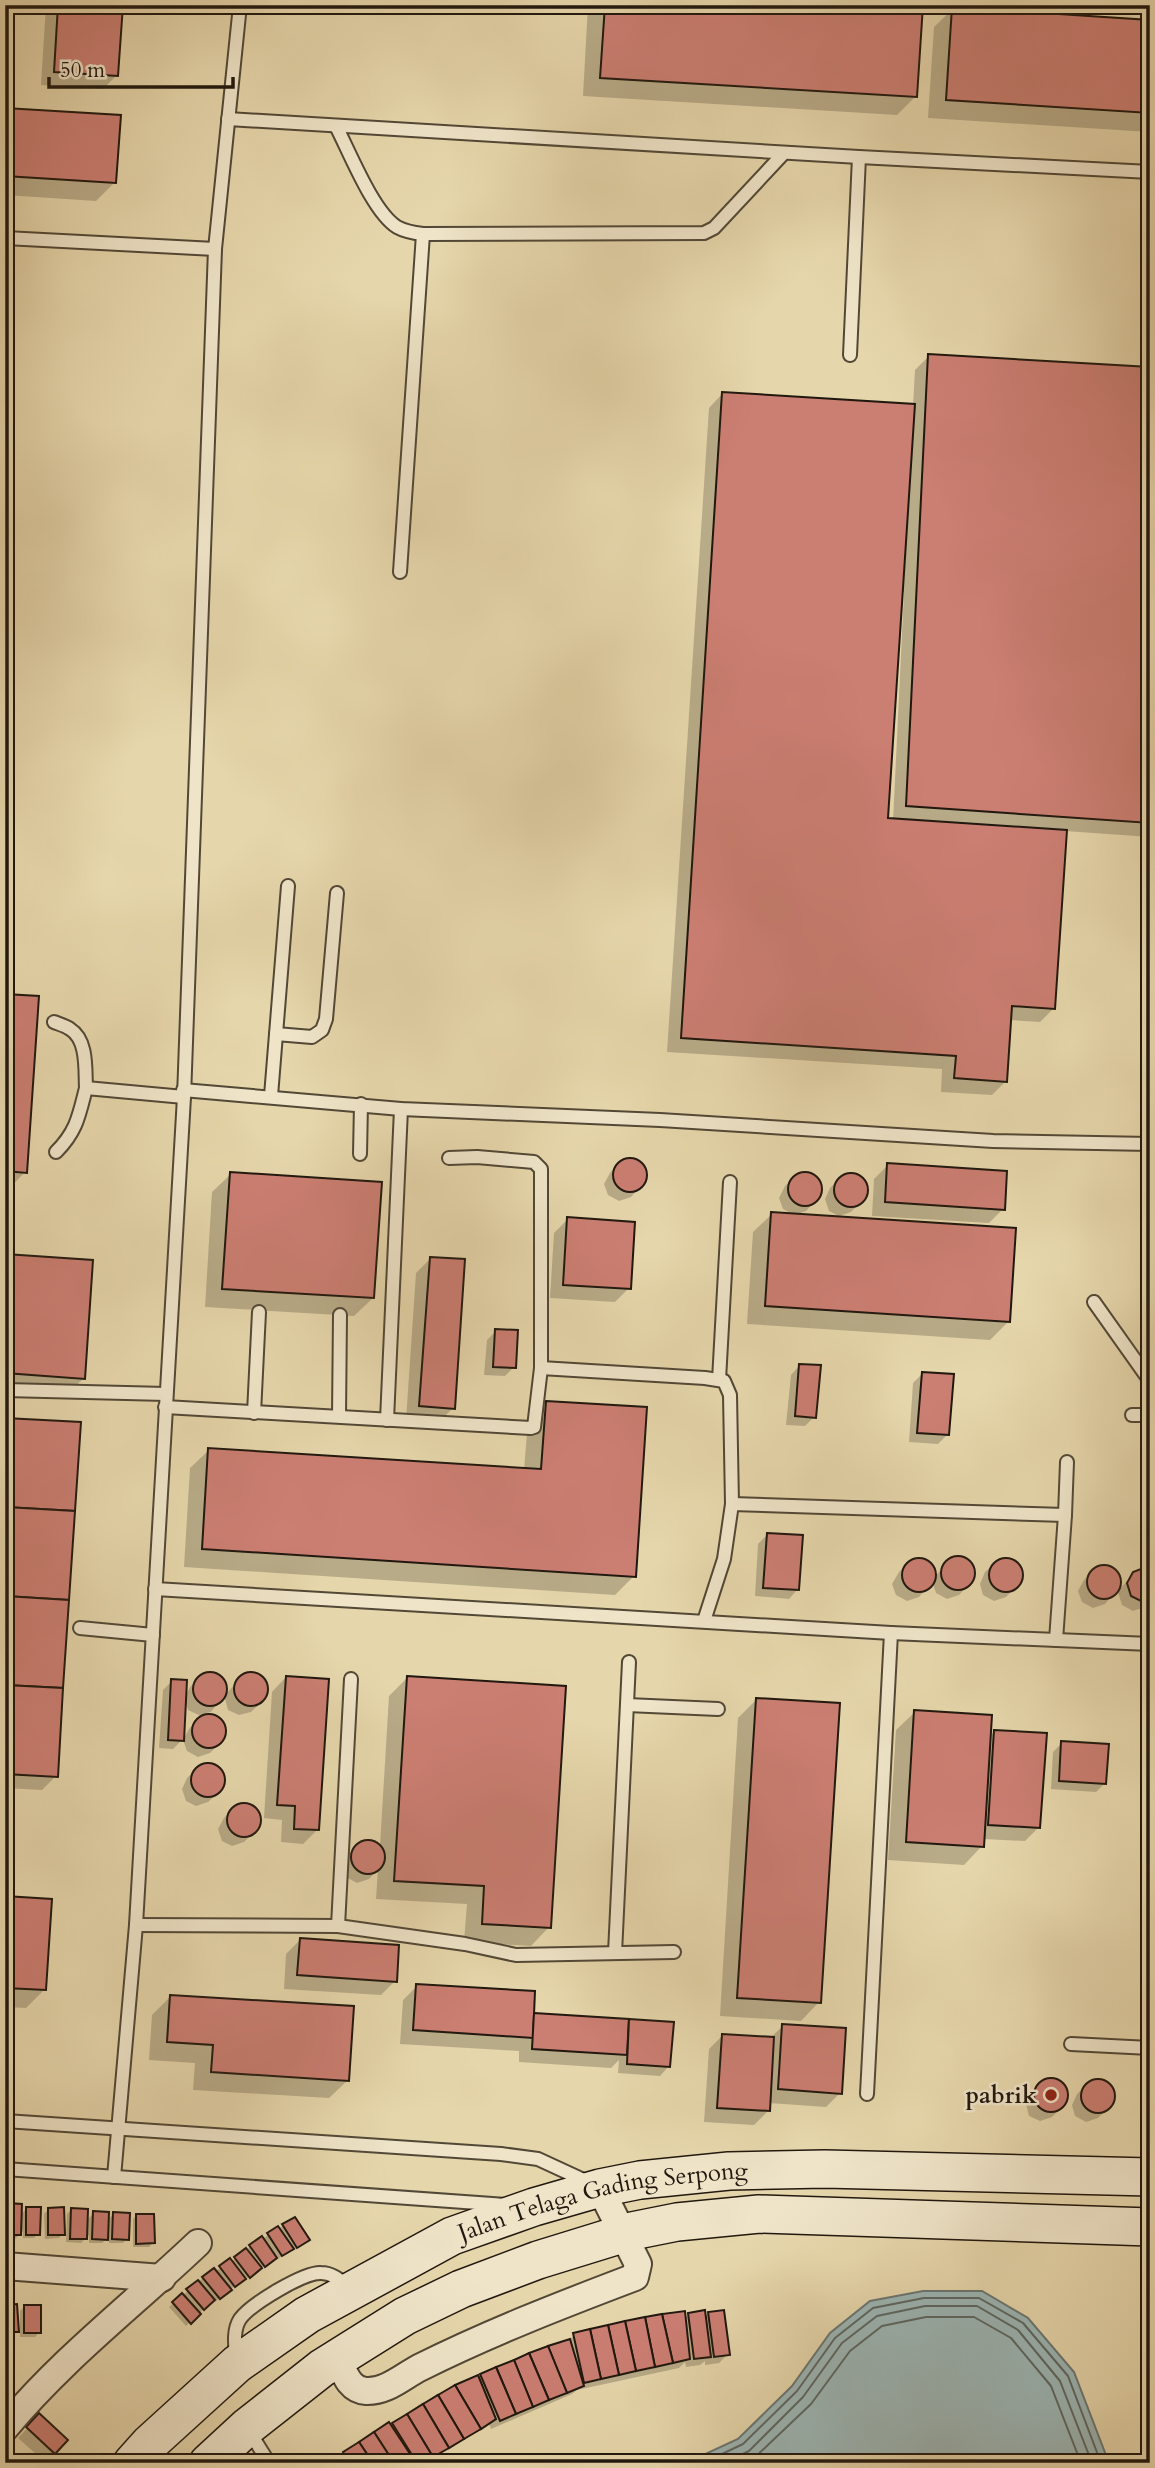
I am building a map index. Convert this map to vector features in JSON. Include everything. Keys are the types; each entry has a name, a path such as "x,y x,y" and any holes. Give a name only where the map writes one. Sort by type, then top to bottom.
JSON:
{"main road":[{"name":"Jalan Telaga Gading Serpong","path":"132,2463 149,2444 237,2364 307,2315 452,2236 534,2207 600,2188 640,2180 729,2171 825,2169 1143,2177"},
{"path":"1143,2177 1144,2227"},
{"name":"Jalan Telaga Gading Serpong","path":"208,2463 247,2427 338,2357 405,2316 461,2289 538,2260 623,2233 677,2222 759,2214 1144,2227"}],"street":[{"path":"338,2357 348,2381 355,2389 384,2389 520,2320 635,2277 638,2264 600,2188"},
{"path":"5,2428 28,2401 112,2320 198,2243"},
{"path":"5,2266 162,2278"}],"lane":[{"path":"114,2177 135,1925 183,1093 215,249 240,5"},
{"path":"228,118 859,158 1150,172"},
{"path":"336,126 383,215 396,227 424,234 704,233 714,228 784,153"},
{"path":"850,355 859,158"},
{"path":"400,572 424,234"},
{"path":"5,238 215,249"},
{"path":"271,1096 288,886"},
{"path":"276,1034 312,1037 323,1030 337,893"},
{"path":"54,1022 71,1029 80,1040 85,1063 86,1088 78,1123 69,1139 56,1152"},
{"path":"86,1088 271,1096 401,1109 660,1120 993,1142 1150,1144"},
{"path":"360,1154 361,1104"},
{"path":"387,1420 401,1109"},
{"path":"165,1407 531,1429 536,1425 541,1368 540,1167 534,1162 477,1157 449,1158"},
{"path":"719,1380 730,1182"},
{"path":"1094,1302 1150,1381"},
{"path":"254,1413 259,1312"},
{"path":"339,1416 340,1315"},
{"path":"541,1368 719,1380 727,1386 730,1395 732,1504 724,1559 704,1621"},
{"path":"5,1391 166,1394"},
{"path":"1132,1415 1150,1415"},
{"path":"1056,1640 1067,1462"},
{"path":"732,1504 1065,1515"},
{"path":"155,1589 891,1633 1150,1644"},
{"path":"80,1628 153,1635"},
{"path":"867,2094 891,1633"},
{"path":"615,1953 629,1662"},
{"path":"338,1926 351,1679"},
{"path":"628,1705 718,1709"},
{"path":"135,1925 338,1926 465,1944 516,1955 674,1952"},
{"path":"1071,2045 1150,2048"},
{"path":"5,2121 501,2154 538,2159 600,2188"},
{"path":"5,2169 534,2207"},
{"path":"247,2427 269,2463"}],"water":[{"path":"923,2291 982,2291 1028,2318 1074,2372 1109,2463 686,2463 738,2439 792,2386 830,2333 870,2301"}],"building":[{"path":"58,5 123,5 118,76 54,72"},
{"path":"605,5 923,5 917,97 600,78"},
{"path":"952,7 1150,20 1150,113 946,100"},
{"path":"5,108 121,115 116,183 5,176"},
{"path":"928,354 1150,367 1150,823 906,806"},
{"path":"722,392 915,404 888,818 1067,830 1055,1009 1012,1006 1007,1082 954,1078 956,1056 681,1038"},
{"path":"5,994 39,996 27,1173 5,1171"},
{"path":"630,1158 642,1163 647,1175 642,1187 630,1192 618,1187 613,1175 618,1163"},
{"path":"887,1163 1007,1171 1005,1210 885,1202"},
{"path":"230,1172 382,1182 374,1298 222,1289"},
{"path":"805,1172 817,1177 822,1189 817,1201 805,1206 793,1201 788,1189 793,1177"},
{"path":"851,1173 863,1178 868,1190 863,1202 851,1207 839,1202 834,1190 839,1178"},
{"path":"771,1212 1016,1228 1010,1322 765,1306"},
{"path":"567,1217 635,1222 631,1289 563,1285"},
{"path":"5,1254 93,1260 85,1379 5,1373"},
{"path":"430,1257 465,1259 455,1409 419,1406"},
{"path":"495,1329 518,1330 516,1368 493,1367"},
{"path":"799,1364 821,1365 816,1418 795,1416"},
{"path":"922,1372 954,1374 949,1435 917,1433"},
{"path":"546,1401 647,1407 636,1577 202,1549 208,1448 541,1469"},
{"path":"5,1418 81,1422 75,1511 5,1507"},
{"path":"5,1507 75,1511 69,1600 5,1596"},
{"path":"767,1533 803,1535 799,1590 763,1588"},
{"path":"958,1556 970,1561 975,1573 970,1585 958,1590 946,1585 941,1573 946,1561"},
{"path":"919,1558 931,1563 936,1575 931,1587 919,1592 907,1587 902,1575 907,1563"},
{"path":"1006,1558 1018,1563 1023,1575 1018,1587 1006,1592 994,1587 989,1575 994,1563"},
{"path":"1104,1565 1116,1570 1121,1582 1116,1594 1104,1599 1092,1594 1087,1582 1092,1570"},
{"path":"1146,1567 1150,1569 1150,1600 1143,1602 1131,1596 1127,1583 1133,1572"},
{"path":"5,1596 69,1600 63,1688 5,1685"},
{"path":"210,1672 222,1677 227,1689 222,1701 210,1706 198,1701 193,1689 198,1677"},
{"path":"251,1672 263,1677 268,1689 263,1701 251,1706 239,1701 234,1689 239,1677"},
{"path":"286,1676 329,1679 319,1830 294,1829 295,1806 277,1805"},
{"path":"407,1676 566,1686 551,1928 482,1924 484,1886 394,1881"},
{"path":"171,1679 187,1680 184,1741 168,1740"},
{"path":"5,1685 63,1688 58,1777 5,1774"},
{"path":"756,1698 840,1703 821,2003 737,1998"},
{"path":"914,1710 992,1715 984,1847 906,1842"},
{"path":"209,1714 221,1719 226,1731 221,1743 209,1748 197,1743 192,1731 197,1719"},
{"path":"994,1730 1047,1733 1040,1828 988,1825"},
{"path":"1061,1741 1109,1744 1106,1784 1059,1781"},
{"path":"208,1763 220,1768 225,1780 220,1792 208,1797 196,1792 191,1780 196,1768"},
{"path":"244,1803 256,1808 261,1820 256,1832 244,1837 232,1832 227,1820 232,1808"},
{"path":"368,1840 380,1845 385,1857 380,1869 368,1874 356,1869 351,1857 356,1845"},
{"path":"5,1896 52,1899 46,1990 5,1988"},
{"path":"300,1938 399,1945 397,1982 297,1975"},
{"path":"416,1984 535,1991 533,2038 413,2030"},
{"path":"170,1995 354,2006 349,2081 211,2072 213,2045 167,2042"},
{"path":"534,2013 629,2019 627,2055 532,2049"},
{"path":"629,2019 674,2022 670,2067 627,2064"},
{"path":"782,2024 846,2028 842,2094 778,2089"},
{"path":"722,2034 774,2037 770,2111 717,2108"},
{"name":"pabrik","path":"1051,2078 1063,2083 1068,2095 1063,2107 1051,2112 1039,2107 1034,2095 1039,2083"},
{"name":"pabrik","path":"1098,2079 1110,2084 1115,2096 1110,2108 1098,2113 1086,2108 1081,2096 1086,2084"},
{"path":"7,2203 22,2204 21,2235 5,2235"},
{"path":"26,2207 41,2207 40,2235 26,2235"},
{"path":"64,2207 65,2235 48,2235 48,2208"},
{"path":"71,2208 88,2209 87,2239 70,2239"},
{"path":"93,2211 109,2212 108,2240 92,2239"},
{"path":"113,2212 130,2213 129,2240 112,2239"},
{"path":"136,2214 154,2214 155,2243 136,2244"},
{"path":"295,2217 310,2240 297,2248 282,2224"},
{"path":"278,2226 294,2249 282,2256 267,2233"},
{"path":"262,2236 277,2258 265,2267 249,2245"},
{"path":"246,2248 262,2268 250,2278 234,2257"},
{"path":"230,2258 246,2279 235,2287 219,2266"},
{"path":"214,2268 232,2290 220,2299 202,2277"},
{"path":"198,2280 215,2300 204,2310 186,2289"},
{"path":"182,2293 201,2314 191,2324 172,2302"},
{"path":"17,2304 19,2332 5,2332 5,2305"},
{"path":"24,2305 41,2305 41,2333 24,2333"},
{"path":"705,2310 711,2357 694,2359 688,2313"},
{"path":"724,2310 730,2355 714,2357 708,2312"},
{"path":"685,2311 690,2359 673,2363 662,2314"},
{"path":"662,2314 673,2363 655,2367 645,2317"},
{"path":"645,2317 655,2367 636,2371 625,2321"},
{"path":"625,2321 636,2371 619,2375 608,2325"},
{"path":"608,2325 619,2375 601,2379 590,2329"},
{"path":"590,2329 601,2379 584,2383 573,2333"},
{"path":"570,2339 584,2386 567,2393 548,2346"},
{"path":"548,2346 567,2393 549,2400 529,2353"},
{"path":"529,2353 549,2400 533,2407 514,2360"},
{"path":"514,2360 533,2407 516,2414 496,2367"},
{"path":"496,2367 516,2414 500,2421 480,2374"},
{"path":"478,2375 496,2419 481,2429 455,2385"},
{"path":"455,2385 481,2429 464,2439 438,2395"},
{"path":"438,2395 464,2439 449,2448 423,2404"},
{"path":"423,2404 449,2448 433,2457 407,2414"},
{"path":"39,2413 68,2440 55,2454 26,2427"},
{"path":"407,2414 433,2457 424,2463 417,2463 392,2423"},
{"path":"389,2422 416,2463 394,2463 374,2432"},
{"path":"374,2432 394,2463 373,2463 359,2442"},
{"path":"359,2442 373,2463 350,2463 343,2452"}],"place":[{"name":"pabrik","path":"1051,2095"}]}
